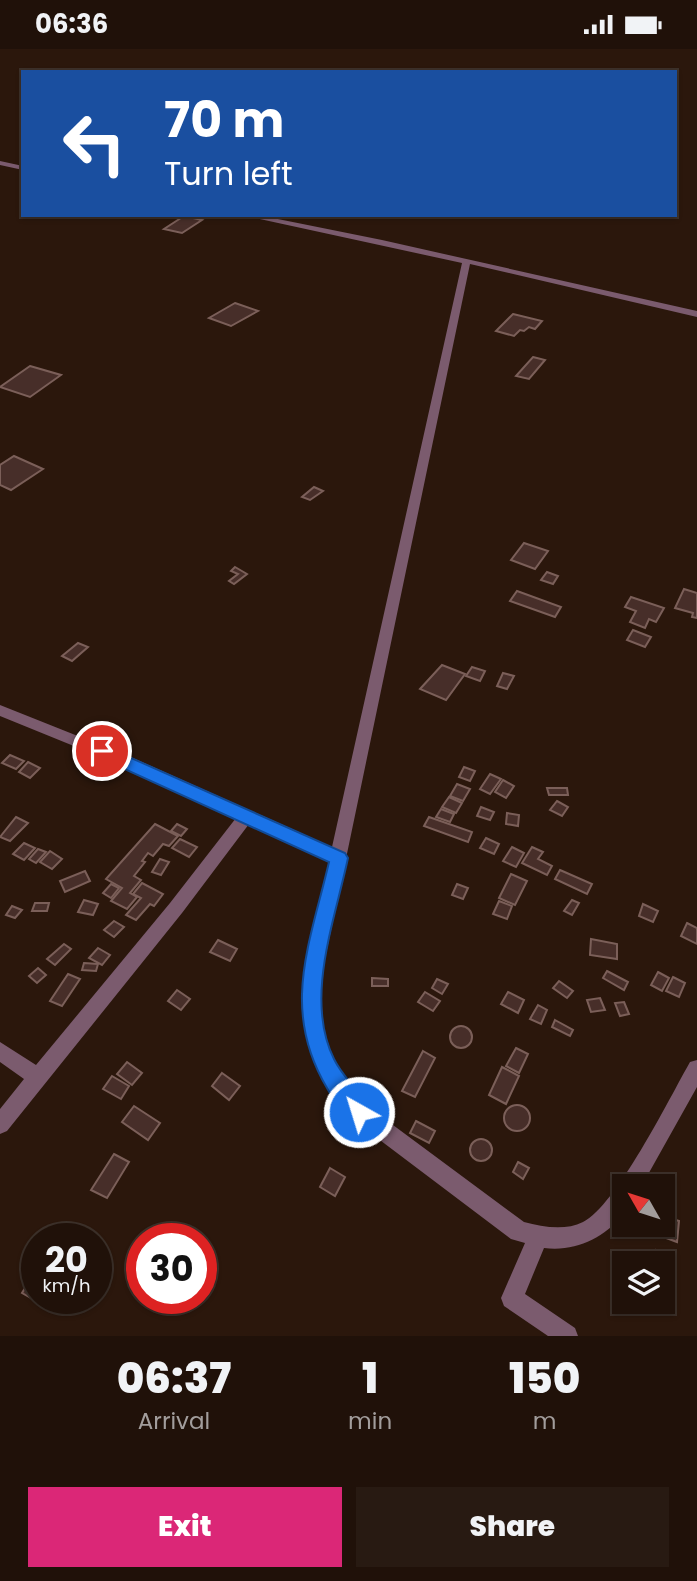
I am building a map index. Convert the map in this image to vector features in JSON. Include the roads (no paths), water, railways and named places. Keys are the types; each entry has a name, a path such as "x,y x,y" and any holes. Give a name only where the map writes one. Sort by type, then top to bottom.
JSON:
{"street":[{"path":"0,163 21,168"},
{"path":"254,217 697,314"},
{"path":"466,262 310,989 311,1014 325,1066 340,1090 359,1112 382,1132 519,1231 538,1237 576,1237 593,1231 612,1213"},
{"path":"0,710 128,762 339,858"},
{"path":"0,1124 176,908 246,816"},
{"path":"0,1051 37,1077"},
{"path":"636,1174 697,1069"},
{"path":"538,1237 512,1298 567,1336"}]}
